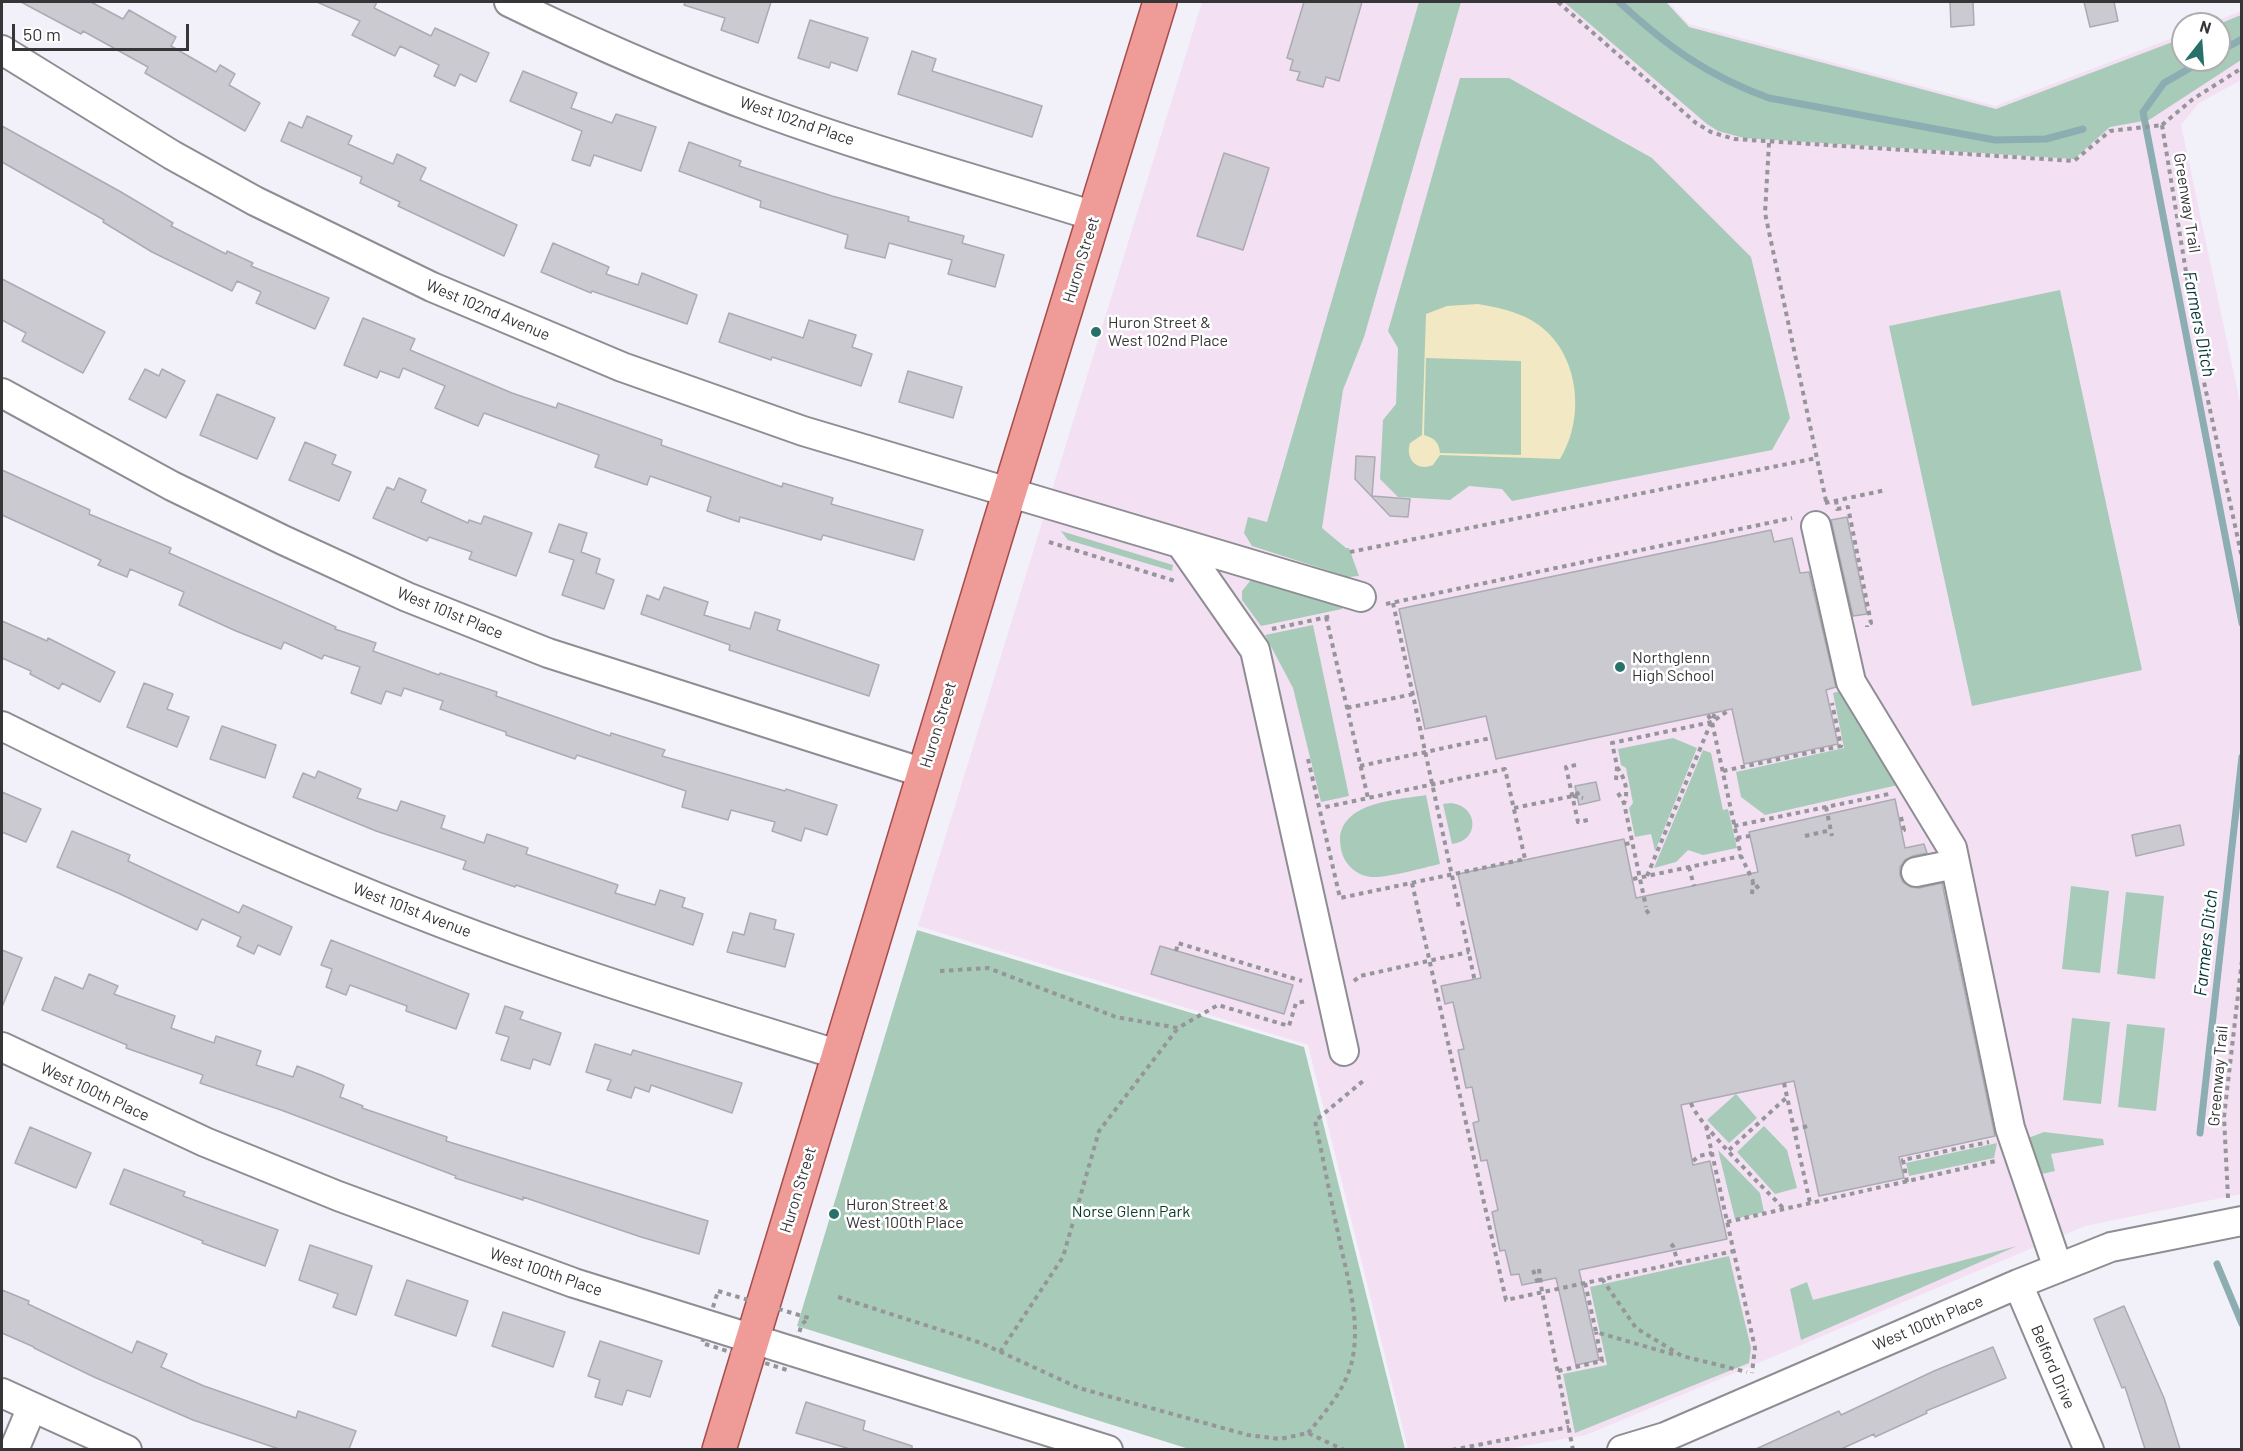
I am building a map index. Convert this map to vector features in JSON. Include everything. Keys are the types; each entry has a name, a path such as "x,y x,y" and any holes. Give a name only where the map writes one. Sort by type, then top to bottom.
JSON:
{"main road":[{"name":"Huron Street","path":"719,1449 1008,494 1160,2"}],"street":[{"name":"West 102nd Place","path":"509,2 659,70 768,113 1094,216"},
{"name":"West 102nd Avenue","path":"2,50 172,155 224,184 432,287 622,367 803,431 1371,601"},
{"name":"West 101st Place","path":"2,393 172,486 407,597 548,653 924,773"},
{"path":"1804,522 1851,682 1952,848 2010,1128 2058,1268"},
{"path":"1181,544 1255,650 1330,998 1344,1051"},
{"name":"West 101st Avenue","path":"2,726 133,791 236,838 398,906 545,961 839,1055"},
{"path":"1916,872 1955,864"},
{"name":"West 100th Place","path":"2,1047 205,1142 338,1196 574,1283 1108,1449"},
{"name":"West 100th Place","path":"1622,1449 1665,1437 2018,1284 2111,1247 2241,1221"},
{"name":"Belford Drive","path":"2018,1284 2089,1449"},
{"path":"2,1393 127,1449"},
{"path":"15,1449 32,1407"}],"path":[{"path":"1557,2 1696,123 1722,136 1769,143 2074,161 2110,131 2162,125 2193,99 2241,68"},
{"name":"Greenway Trail","path":"2162,125 2204,382 2241,558"},
{"path":"1769,143 1765,213 1826,501 1886,490"},
{"path":"1350,552 1817,458"},
{"path":"1836,500 1838,508 1848,507 1871,623 1867,624 1869,634"},
{"path":"1371,601 1393,603 1583,562 1804,522"},
{"path":"1049,542 1185,584"},
{"path":"1583,562 1584,570"},
{"path":"1575,564 1577,571"},
{"path":"1528,574 1529,581"},
{"path":"1469,586 1470,594"},
{"path":"1393,603 1415,694 1424,752 1459,908"},
{"path":"1263,631 1337,615"},
{"path":"1326,617 1368,798"},
{"path":"1347,708 1415,694"},
{"path":"1723,771 1841,746 1830,694"},
{"path":"1624,803 1627,791 1611,743 1712,722 1729,710"},
{"path":"1712,722 1722,711"},
{"path":"1647,876 1715,713"},
{"path":"1708,715 1712,722 1741,856 1761,892"},
{"path":"1360,766 1491,738"},
{"path":"1576,765 1566,767 1578,822 1588,820"},
{"path":"1616,780 1617,766"},
{"path":"1505,769 1525,859 1340,898 1321,808 1431,785 1505,769"},
{"path":"1734,826 1916,789"},
{"path":"1514,808 1573,796 1582,791"},
{"path":"1618,793 1624,803 1646,907"},
{"path":"1573,796 1583,798"},
{"path":"1826,807 1832,836"},
{"path":"1805,836 1831,830"},
{"path":"1737,838 1750,836"},
{"path":"1625,844 1632,843"},
{"path":"1633,879 1741,856"},
{"path":"1689,867 1694,886"},
{"path":"1752,894 1753,881"},
{"path":"1412,883 1506,1300 1734,1251"},
{"path":"1644,918 1646,910 1651,916"},
{"path":"1462,921 1475,982"},
{"path":"1176,951 1178,943 1315,985 1330,998"},
{"path":"1000,1352 1063,1257 1099,1131 1178,1028 1218,1005 1289,1026 1296,1003 1330,998 1359,976 1469,952"},
{"path":"1208,960 1210,953"},
{"name":"Greenway Trail","path":"2227,1196 2224,1117 2241,960"},
{"path":"1243,970 1246,964"},
{"path":"940,971 988,968 1116,1017 1178,1028"},
{"path":"1276,980 1278,974"},
{"path":"1308,1433 1327,1411 1346,1381 1353,1352 1354,1322 1351,1291 1315,1121 1362,1081"},
{"path":"1784,1083 1810,1203"},
{"path":"1729,1150 1787,1098"},
{"path":"1691,1103 1692,1108 1706,1126 1785,1209"},
{"path":"1706,1126 1755,1348 1752,1370"},
{"path":"1794,1129 1809,1126"},
{"path":"1470,1142 1477,1141"},
{"path":"1907,1182 1903,1168 1904,1158 1991,1141"},
{"path":"1693,1161 1700,1156 1712,1153"},
{"path":"1691,1154 1700,1156"},
{"path":"1727,1222 2006,1159"},
{"path":"1673,1244 1678,1263"},
{"path":"1539,1269 1574,1449"},
{"path":"1533,1270 1542,1292"},
{"path":"1602,1279 1636,1328 1682,1356"},
{"path":"1558,1371 1602,1361 1585,1283"},
{"path":"838,1297 981,1343 1079,1388 1237,1432 1280,1439 1308,1433 1344,1449"},
{"path":"1596,1332 1747,1372"},
{"path":"1452,1449 1569,1427"}],"shaded area":[{"name":"Northglenn High School","path":"1202,2 1668,2 1689,24 1995,106 2171,39 2171,72 2231,72 2231,15 2241,11 2241,80 2199,103 2181,125 2241,407 2241,1194 2085,1226 1586,1435 1506,1449 1408,1449 1308,1045 918,926"}],"green space":[{"path":"1419,2 1461,2 1364,337 1343,390 1322,528 1349,548 1359,576 1348,577 1252,546 1244,533 1248,517 1267,522"},
{"path":"1564,2 1666,2 1689,27 1996,109 2171,43 2171,72 2223,72 2149,120 2110,127 2074,159 1744,138 1718,131"},
{"path":"2241,15 2241,60 2231,67 2231,19"},
{"path":"1460,78 1509,78 1652,158 1751,257 1790,418 1772,450 1512,501 1502,489 1469,486 1450,500 1398,497 1380,479 1383,420 1396,404 1398,348 1388,331"},
{"path":"2060,290 2142,670 1972,706 1889,326"},
{"path":"1061,531 1173,565 1172,571 1068,540"},
{"path":"1255,575 1343,604 1342,609 1261,626 1242,600 1242,591"},
{"path":"1313,625 1349,796 1321,802 1293,688 1265,635"},
{"path":"1848,689 1898,785 1765,815 1741,797 1736,772 1844,748 1833,693"},
{"path":"1673,738 1697,748 1655,851 1651,834 1635,837 1629,808 1633,803 1626,768 1621,765 1618,749"},
{"path":"1703,750 1711,753 1723,810 1728,809 1737,848 1703,855 1688,850 1676,862 1654,868"},
{"path":"1426,795 1440,864 1378,877 1356,872 1345,860 1340,837 1344,825 1352,816 1374,804"},
{"path":"1451,803 1467,810 1472,824 1468,837 1452,844 1443,804"},
{"path":"2071,886 2109,891 2100,973 2062,969"},
{"path":"2126,892 2164,896 2155,979 2117,974"},
{"name":"Norse Glenn Park","path":"917,930 1304,1047 1405,1449 1189,1449 797,1326"},
{"path":"2072,1018 2110,1022 2101,1104 2063,1100"},
{"path":"2127,1024 2165,1028 2156,1111 2118,1107"},
{"path":"1736,1094 1757,1118 1729,1143 1707,1120"},
{"path":"1764,1126 1787,1150 1797,1188 1775,1194 1737,1152"},
{"path":"2044,1132 2103,1139 2104,1145 2051,1154 2055,1171 2042,1174 2028,1138"},
{"path":"1997,1143 1994,1158 1909,1176 1906,1163"},
{"path":"1718,1150 1760,1193 1764,1212 1735,1219"},
{"path":"2017,1246 1801,1340 1790,1289 1807,1282 1813,1300"},
{"path":"1729,1256 1751,1348 1749,1363 1575,1433 1563,1374 1607,1365 1590,1287"}],"sand":[{"path":"1478,304 1518,314 1547,332 1560,347 1574,384 1575,403 1574,423 1560,459 1440,455 1433,465 1422,467 1411,459 1410,443 1422,435 1426,314 1447,306","holes":["1426,358 1521,361 1521,455 1440,453 1435,441 1424,435"]}],"building":[{"path":"21,2 91,2 123,19 129,10 176,37 171,46 216,72 220,65 235,74 229,85 260,103 245,131 145,73 148,67 83,31 81,34"},
{"path":"317,2 377,2 374,8 431,36 435,28 489,53 476,82 460,74 455,86 434,76 439,65 400,46 395,56 352,35 360,21"},
{"path":"685,2 771,2 758,43 721,30 725,18 684,5"},
{"path":"1304,2 1362,2 1339,81 1326,77 1323,87 1297,80 1300,72 1290,70 1293,60 1287,58"},
{"path":"1950,2 1973,2 1974,25 1951,27"},
{"path":"2084,2 2114,2 2118,21 2090,27"},
{"path":"810,20 868,38 857,71 831,62 829,68 798,58"},
{"path":"912,51 936,59 932,71 1042,106 1032,137 898,94"},
{"path":"523,71 577,93 571,108 612,123 616,114 656,127 641,171 594,155 590,166 572,160 582,131 510,101"},
{"path":"307,116 352,136 348,144 393,164 397,154 426,168 420,180 517,225 504,256 398,206 400,202 360,183 362,177 281,141 289,122 302,128"},
{"path":"2,126 121,192 173,223 171,226 226,254 227,251 253,263 251,266 329,298 315,329 256,303 261,292 237,281 232,291 152,252 103,222 104,220 2,162"},
{"path":"689,142 741,161 739,166 832,196 909,217 908,221 964,236 962,243 1004,255 995,287 948,274 952,260 889,243 885,258 845,248 848,235 760,207 761,201 679,171"},
{"path":"1224,153 1269,168 1243,250 1197,236"},
{"path":"553,243 609,267 606,274 638,285 642,273 697,295 687,324 592,291 591,293 541,272"},
{"path":"2,279 105,332 83,373 22,341 26,333 2,320"},
{"path":"729,313 803,338 809,320 856,335 852,347 872,354 861,386 772,357 771,360 719,342"},
{"path":"363,318 415,339 410,350 512,393 556,408 558,403 662,440 661,445 782,487 783,483 833,498 831,504 923,530 914,560 823,535 821,540 740,517 739,522 707,511 711,497 650,476 647,485 595,467 599,455 484,413 478,426 435,408 445,386 403,368 399,378 380,371 377,378 344,365"},
{"path":"145,369 159,376 162,369 185,381 166,418 129,399"},
{"path":"908,371 962,387 953,418 899,402"},
{"path":"217,394 275,418 257,459 200,435"},
{"path":"305,442 336,455 332,464 351,472 339,501 289,480"},
{"path":"1356,456 1375,457 1372,496 1410,499 1408,517 1390,516 1355,479"},
{"path":"2,470 90,510 89,514 171,548 169,553 336,627 335,629 376,643 373,651 439,675 440,673 497,692 496,696 610,736 611,733 665,750 662,756 837,805 827,835 805,828 801,841 772,831 775,822 731,810 728,820 682,807 686,791 577,755 575,759 506,735 506,732 440,709 443,701 404,688 401,696 386,691 381,704 351,693 360,667 324,655 322,659 284,642 281,649 236,631 179,605 184,592 130,569 127,577 98,565 101,560 2,515"},
{"path":"399,478 426,490 421,502 468,523 469,520 481,524 484,516 532,533 516,576 469,559 472,552 429,537 427,541 373,518 387,487 394,490"},
{"path":"1847,517 1867,614 1853,616 1831,520"},
{"path":"559,524 587,533 581,552 600,559 596,573 614,580 604,609 562,595 574,560 549,552"},
{"path":"1771,530 1774,542 1792,538 1800,573 1809,572 1836,687 1826,690 1838,744 1744,764 1732,709 1496,759 1486,716 1425,729 1399,609"},
{"path":"664,587 708,602 704,615 750,629 755,612 780,620 777,630 879,665 869,696 729,650 730,645 641,614 647,595 659,600"},
{"path":"2,621 47,641 48,638 115,672 100,702 62,683 59,689 30,674 31,671 2,658"},
{"path":"144,683 173,694 167,709 189,717 177,747 127,727"},
{"path":"222,726 276,745 265,778 210,759"},
{"path":"318,771 361,789 357,798 397,811 401,801 445,816 441,828 484,843 487,834 528,848 526,854 618,885 615,893 655,905 660,890 685,898 682,907 703,914 693,945 463,869 466,861 376,831 293,797 303,773 315,778"},
{"path":"1596,782 1600,800 1579,805 1575,786"},
{"path":"2,792 41,809 26,842 2,832"},
{"path":"1895,799 1905,848 1924,844 1927,853 1905,860 1900,867 1903,882 1910,887 1919,888 1942,883 1995,1136 1899,1157 1904,1178 1819,1196 1794,1081 1681,1105 1693,1165 1710,1161 1727,1239 1579,1270 1599,1360 1576,1365 1556,1278 1522,1285 1519,1274 1511,1275 1505,1250 1500,1251 1492,1212 1498,1210 1487,1160 1481,1161 1473,1123 1479,1121 1472,1087 1466,1088 1458,1050 1464,1049 1453,1002 1445,1004 1441,986 1481,978 1458,874 1624,839 1636,898 1758,872 1749,832"},
{"path":"2180,825 2184,845 2136,856 2132,835"},
{"path":"72,831 130,855 128,861 239,913 243,905 292,927 280,955 258,945 254,954 237,946 241,937 202,919 197,930 57,867"},
{"path":"750,913 776,920 774,929 794,934 785,967 727,952 733,932 744,935"},
{"path":"331,940 469,994 456,1029 406,1011 407,1006 350,985 346,995 326,987 332,969 321,965"},
{"path":"1160,946 1293,985 1284,1014 1151,974"},
{"path":"2,950 22,958 2,1007"},
{"path":"89,974 118,986 114,994 175,1016 171,1028 214,1043 216,1036 261,1051 256,1065 293,1077 297,1066 344,1085 340,1097 363,1106 362,1108 447,1137 446,1141 708,1221 699,1254 523,1197 523,1200 455,1178 456,1176 281,1110 200,1083 203,1075 126,1048 127,1045 42,1010 55,977 83,989"},
{"path":"505,1006 523,1012 520,1019 561,1033 550,1065 533,1059 530,1069 501,1060 509,1037 496,1033"},
{"path":"595,1044 631,1055 633,1050 742,1083 732,1113 651,1085 649,1092 635,1087 631,1098 607,1090 611,1080 586,1072"},
{"path":"30,1127 91,1153 76,1188 15,1163"},
{"path":"124,1169 185,1192 183,1196 278,1230 265,1266 202,1243 203,1241 110,1204"},
{"path":"310,1245 372,1266 356,1315 333,1307 338,1294 299,1280"},
{"path":"407,1280 468,1301 456,1336 395,1315"},
{"path":"2,1290 29,1301 28,1304 132,1353 137,1341 167,1354 161,1367 204,1386 296,1418 298,1411 356,1431 349,1449 279,1449 193,1420 94,1377 2,1333"},
{"path":"2124,1306 2164,1398 2180,1449 2145,1449 2125,1387 2122,1388 2094,1319"},
{"path":"503,1312 565,1332 553,1367 492,1346"},
{"path":"600,1341 662,1361 650,1397 627,1390 622,1405 595,1397 600,1380 588,1376"},
{"path":"1993,1347 2006,1378 1926,1411 1927,1413 1875,1437 1874,1434 1841,1449 1756,1449 1839,1411 1841,1415 1934,1371"},
{"path":"806,1402 865,1421 863,1430 912,1446 912,1449 850,1449 796,1433"}],"waterway":[{"path":"1619,2 1654,33 1689,58 1726,80 1769,98 1995,140 2046,139 2083,129"},
{"name":"Farmers Ditch","path":"2231,45 2242,39"},
{"name":"Farmers Ditch","path":"2183,72 2164,83 2143,112 2242,623"},
{"name":"Farmers Ditch","path":"2200,1133 2242,757"},
{"name":"Farmers Ditch","path":"2217,1264 2242,1324"}],"place":[{"name":"Huron Street & West 102nd Place","path":"1096,332"},
{"name":"Northglenn High School","path":"1620,667"},
{"name":"Huron Street & West 100th Place","path":"834,1214"}]}
